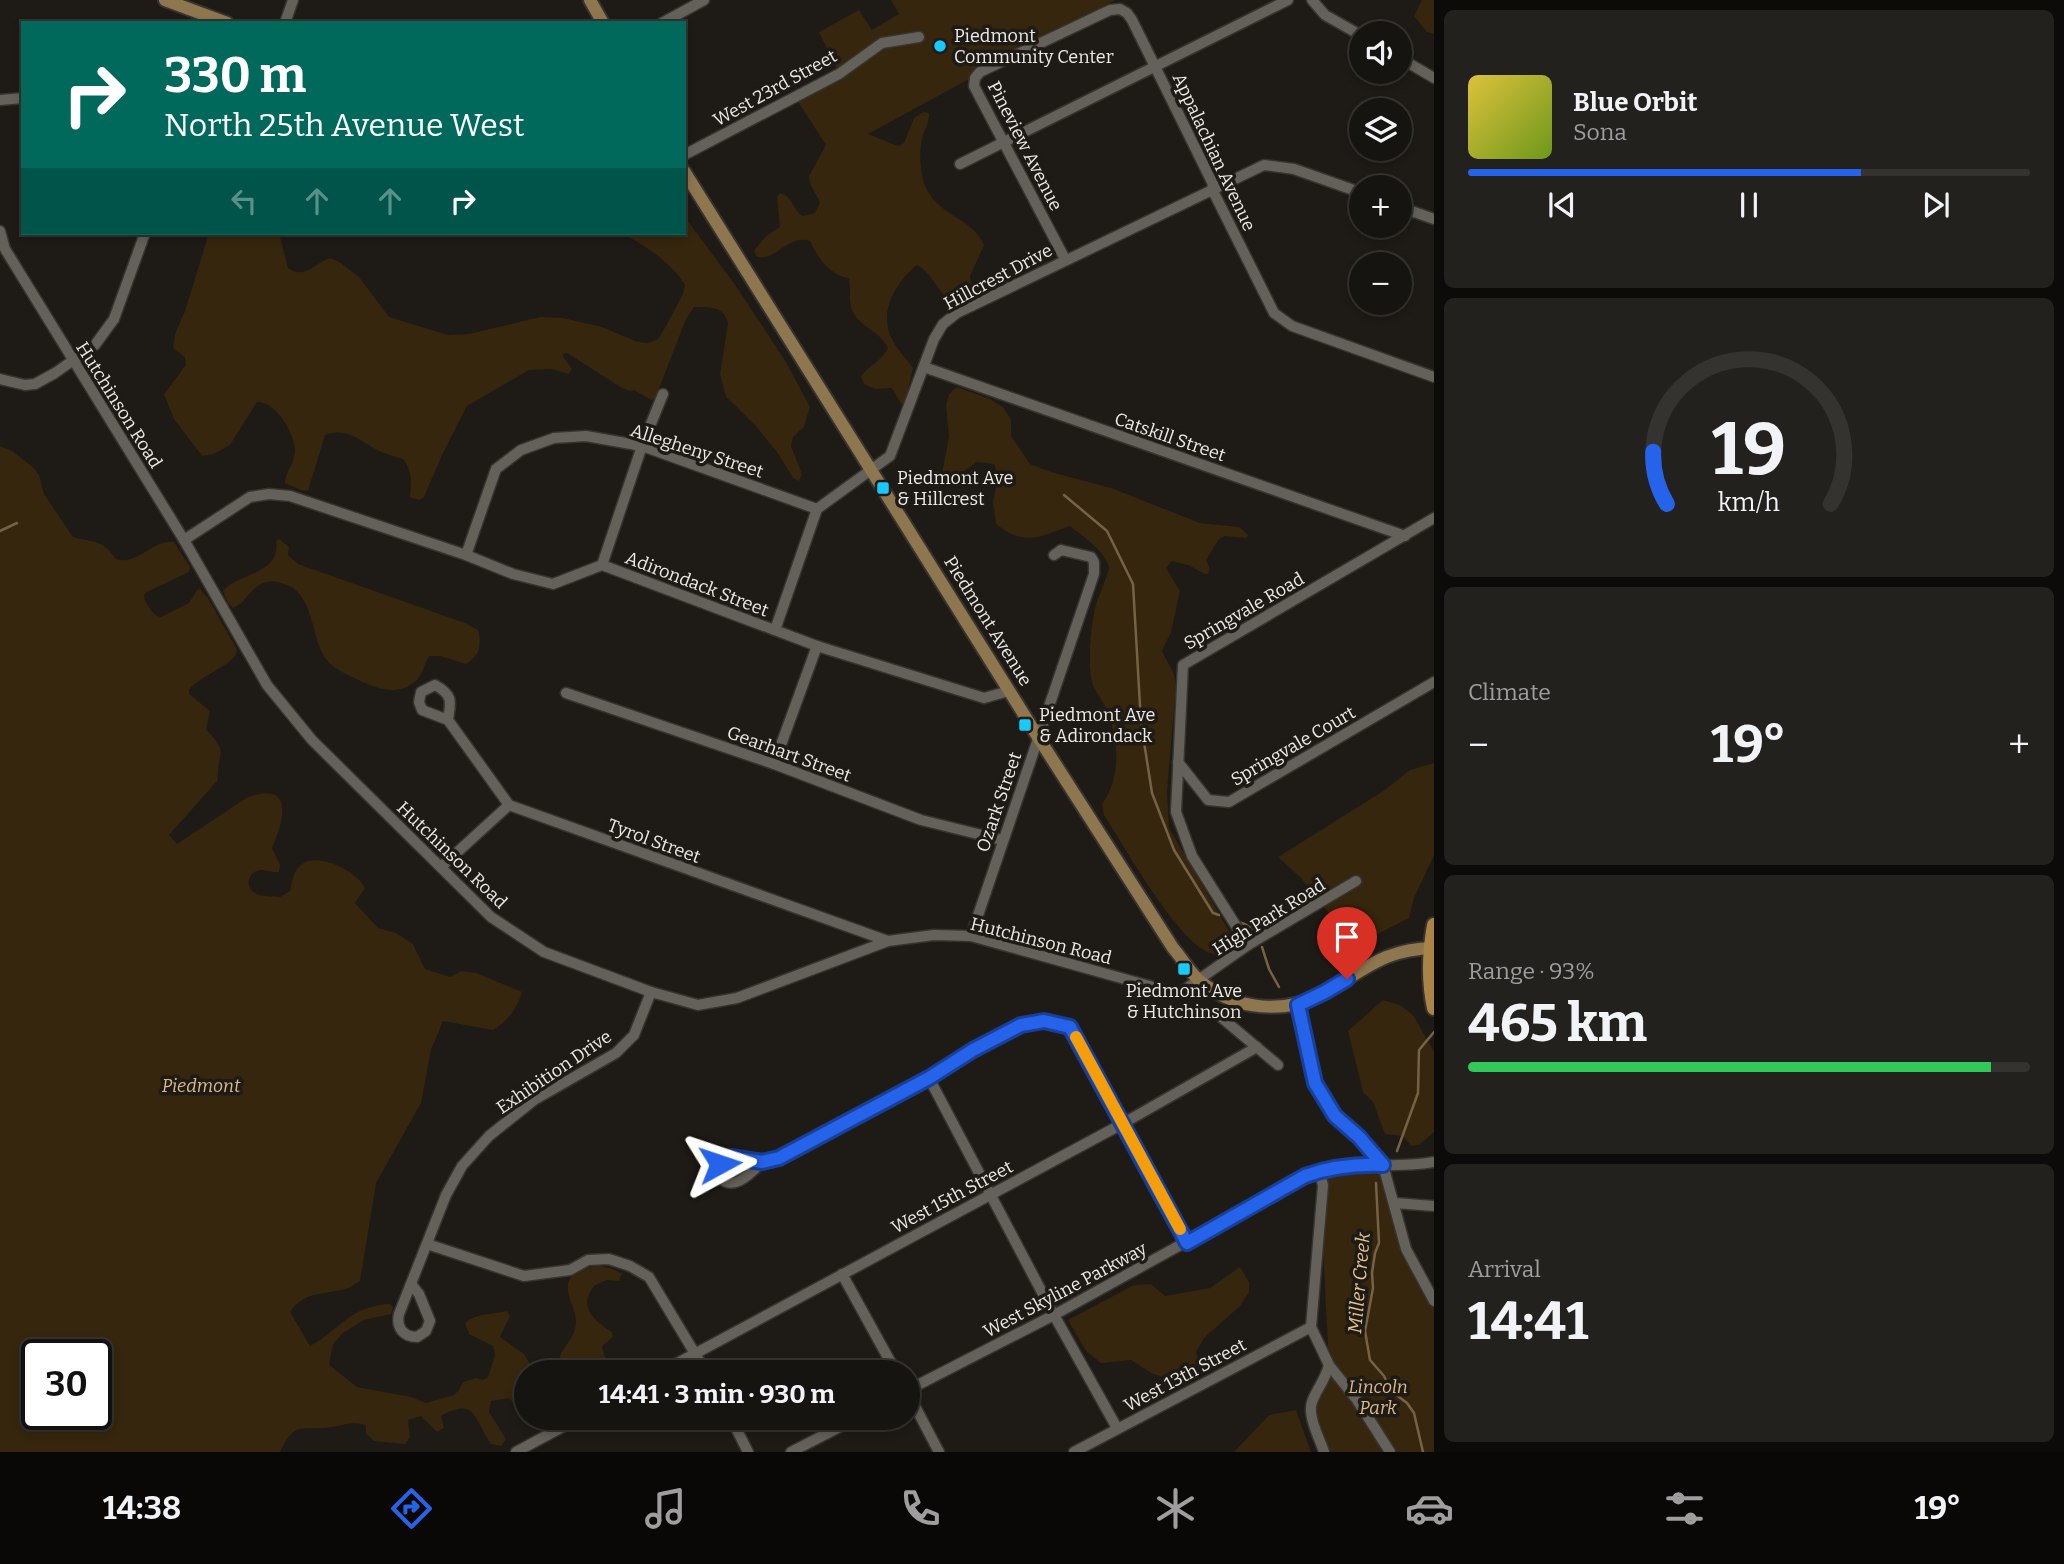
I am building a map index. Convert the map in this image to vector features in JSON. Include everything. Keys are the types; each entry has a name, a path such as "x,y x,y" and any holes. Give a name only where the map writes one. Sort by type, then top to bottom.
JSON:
{"highway":[{"path":"1434,925 1431,993 1434,1008"}],"main road":[{"path":"165,0 221,21"},
{"path":"590,0 602,21"},
{"name":"Piedmont Avenue","path":"686,174 1038,737 1173,948 1199,980 1220,995 1237,1002 1268,1007 1298,1005 1380,959 1397,953 1432,948"}],"street":[{"path":"286,21 293,0"},
{"path":"666,21 704,0"},
{"path":"960,164 1288,0"},
{"path":"1312,0 1325,15 1349,29"},
{"name":"Appalachian Avenue","path":"1120,9 1132,20 1156,66 1213,184 1212,189 1274,313 1292,326 1434,377"},
{"name":"Pineview Avenue","path":"1065,259 974,86 975,79 980,72 1110,10 1120,9"},
{"name":"West 23rd Street","path":"686,154 839,74 882,43 919,37"},
{"path":"1412,65 1434,78"},
{"path":"0,100 21,98"},
{"name":"Hillcrest Drive","path":"817,509 890,456 934,339 943,324 957,313 1254,168 1272,165 1294,169 1349,188"},
{"path":"1412,211 1434,219"},
{"name":"Hutchinson Road","path":"0,231 5,249 184,540 267,685 312,740 491,917 544,952 651,992 698,1005 737,998 888,941 934,935 971,936 1171,992 1181,992 1199,980"},
{"path":"0,379 25,385 35,384 95,345 114,319 144,235"},
{"name":"Catskill Street","path":"925,367 1405,536"},
{"path":"602,565 642,446 663,394"},
{"name":"Allegheny Street","path":"466,555 496,469 521,450 554,438 586,436 642,446 817,509"},
{"name":"Adirondack Street","path":"184,540 250,497 270,494 290,496 466,555 513,574 553,584 602,565 817,646 984,698 1009,691"},
{"path":"775,631 817,509"},
{"name":"Springvale Road","path":"1248,946 1192,856 1176,812 1183,665 1434,518"},
{"name":"Ozark Street","path":"971,936 1094,573 1091,557 1061,550 1054,555"},
{"path":"774,764 817,646"},
{"name":"Springvale Court","path":"1178,762 1208,800 1229,802 1434,682"},
{"name":"Gearhart Street","path":"566,693 774,764 921,820 1002,840"},
{"path":"441,867 509,805 448,720"},
{"name":"Tyrol Street","path":"509,805 888,941"},
{"name":"High Park Road","path":"1199,980 1248,946 1356,881"},
{"name":"Exhibition Drive","path":"412,1285 419,1294 430,1321 422,1335 412,1337 402,1331 397,1321 446,1195 462,1166 489,1136 534,1100 616,1052 634,1035 651,992"},
{"path":"1298,1005 1315,1083 1335,1116 1359,1137 1383,1165 1406,1249 1434,1301"},
{"path":"1216,1013 1278,1065"},
{"path":"762,1162 779,1158 929,1078 973,1050 1021,1025 1044,1021 1070,1027 1187,1243"},
{"name":"West 15th Street","path":"683,1360 1122,1124 1257,1047"},
{"path":"929,1078 1117,1429"},
{"name":"West Skyline Parkway","path":"920,1386 1187,1243 1305,1176 1356,1164 1434,1162"},
{"path":"1319,1171 1322,1185 1311,1327 1329,1365 1357,1400 1390,1452"},
{"path":"1395,1203 1434,1206"},
{"path":"427,1244 524,1276 570,1270 588,1260 609,1259 630,1266 649,1278 700,1360"},
{"path":"842,1274 889,1360"},
{"name":"West 13th Street","path":"1074,1452 1311,1327"},
{"path":"1324,1452 1311,1404 1325,1380 1329,1365"},
{"path":"920,1415 939,1452"},
{"path":"516,1452 557,1430"},
{"path":"737,1430 748,1452"},
{"path":"791,1452 833,1430"}],"green space":[{"path":"891,0 1115,0 868,134 898,146 904,143 914,118 923,112 929,113 920,150 924,183 936,203 972,228 984,245 970,276 973,297 971,302 953,303 925,270 917,265 903,278 893,295 887,313 889,332 913,368 905,404 901,404 892,388 875,389 864,384 861,376 888,348 853,312 849,279 825,265 810,241 795,241 764,257 757,257 754,251 766,236 780,227 777,197 780,193 788,197 803,216 815,213 820,202 810,184 809,176 826,145 795,97 839,73 819,32 859,10 872,30 899,14"},
{"path":"1422,0 1434,0 1434,34 1427,32 1414,16"},
{"path":"686,219 736,286 786,362 810,407 804,427 793,437 791,446 802,474 799,481 793,478 777,452 754,424 726,397 720,374 728,323 723,313 710,308 694,307 686,319 655,399 651,400 634,390 622,388 567,353 562,355 572,369 569,374 552,369 529,370 467,406 424,497 419,500 410,497 410,473 403,459 340,433 325,435 308,491 285,483 295,452 292,437 284,420 264,403 257,402 230,445 214,454 202,456 174,419 164,394 186,365 185,357 173,348 175,334 185,311 208,235 280,235 288,268 305,271 330,258 359,277 389,317 448,335 469,334 540,317 563,318 602,327 638,342 648,343 658,339 683,294 685,285 665,262 626,235 686,235"},
{"path":"957,387 990,399 1003,407 1011,420 1011,436 1030,464 1111,488 1200,523 1239,527 1248,535 1247,538 1225,536 1219,539 1206,560 1210,569 1208,574 1172,561 1166,568 1180,591 1171,632 1162,651 1174,674 1176,686 1167,792 1169,828 1232,936 1229,946 1222,953 1208,952 1192,941 1175,922 1104,815 1102,804 1113,782 1115,769 1115,743 1110,718 1092,680 1090,653 1095,608 1109,568 1107,562 1093,544 1069,526 1031,538 1015,535 996,524 993,502 998,475 994,464 977,462 950,481 945,480 942,474 949,437 946,405 949,394"},
{"name":"Piedmont","path":"0,446 12,451 34,468 39,475 44,494 73,537 98,543 116,559 124,560 138,556 159,544 174,542 190,567 189,572 147,592 144,598 147,605 161,617 189,603 200,589 208,598 237,650 231,660 189,690 189,694 210,711 206,730 218,744 221,753 218,780 169,835 177,844 248,797 263,793 273,794 282,806 280,826 272,848 280,865 279,872 261,870 253,873 249,884 253,892 262,896 280,897 290,891 298,867 308,861 317,860 336,865 354,875 365,888 355,903 378,928 396,933 413,944 425,969 450,977 461,971 476,973 522,992 511,1014 493,1030 443,1021 431,1050 421,1103 376,1183 360,1281 347,1288 308,1297 290,1312 310,1346 355,1314 390,1304 393,1307 391,1314 364,1320 343,1333 333,1344 329,1365 357,1387 411,1397 426,1403 454,1395 463,1382 488,1377 495,1355 493,1346 469,1334 465,1323 480,1315 507,1311 510,1316 500,1337 524,1354 528,1360 514,1360 514,1402 508,1398 491,1401 489,1412 506,1439 501,1446 491,1444 473,1413 461,1408 441,1416 444,1428 437,1432 421,1416 408,1420 410,1437 405,1444 374,1441 366,1434 366,1425 353,1423 296,1430 280,1452 0,1452"},
{"path":"279,539 289,547 288,555 298,564 478,630 480,645 477,654 466,664 440,656 429,656 417,680 409,686 393,690 376,687 341,671 326,659 305,602 290,586 269,582 257,587 233,608 228,603 223,591 266,567 276,552 276,541"},
{"path":"1434,763 1434,855 1414,898 1409,918 1370,938 1342,944 1333,918 1301,878 1278,857 1385,790 1410,770"},
{"path":"1383,1000 1400,1005 1413,1015 1434,1052 1434,1132 1419,1145 1411,1146 1403,1136 1385,1134 1373,1102 1363,1092 1348,1031"},
{"name":"Lincoln Park","path":"1383,1165 1406,1249 1434,1301 1434,1452 1324,1452 1311,1404 1329,1365 1319,1171"},
{"path":"597,1265 622,1274 619,1281 607,1280 595,1285 588,1300 590,1313 612,1332 613,1337 602,1346 607,1360 560,1360 560,1355 573,1335 576,1322 568,1292 569,1281 577,1272"},
{"path":"1240,1267 1249,1282 1249,1292 1240,1306 1204,1338 1196,1352 1200,1367 1186,1380 1174,1380 1153,1374 1131,1360 1101,1363 1086,1351 1068,1320 1134,1285 1151,1284 1165,1296 1210,1288"},
{"path":"1296,1410 1311,1452 1234,1452 1269,1415"}],"waterway":[{"path":"1064,495 1107,531 1133,584 1141,723 1152,793 1174,850 1213,913 1219,915"},
{"path":"0,531 17,523"},
{"path":"1239,922 1252,927 1256,935"},
{"path":"1262,947 1269,969 1279,987"},
{"name":"Miller Creek","path":"1397,1151 1418,1093 1419,1050 1434,1032"},
{"name":"Miller Creek","path":"1376,1183 1379,1243 1375,1253 1373,1288 1365,1331 1370,1360 1384,1376 1391,1391 1407,1403 1414,1413 1423,1452"}],"slow traffic":[{"path":"1076,1037 1180,1229"}],"place":[{"name":"Piedmont Community Center","path":"940,46"},
{"name":"Piedmont Ave & Hillcrest","path":"883,488"},
{"name":"Piedmont Ave & Adirondack","path":"1025,725"},
{"name":"Piedmont Ave & Hutchinson","path":"1184,969"}],"route":[{"path":"720,1164 731,1157 762,1162 779,1158 929,1078 973,1050 1021,1025 1044,1021 1070,1027 1187,1243 1305,1176 1356,1164 1383,1165 1359,1137 1335,1116 1315,1083 1298,1005 1347,979"}]}
